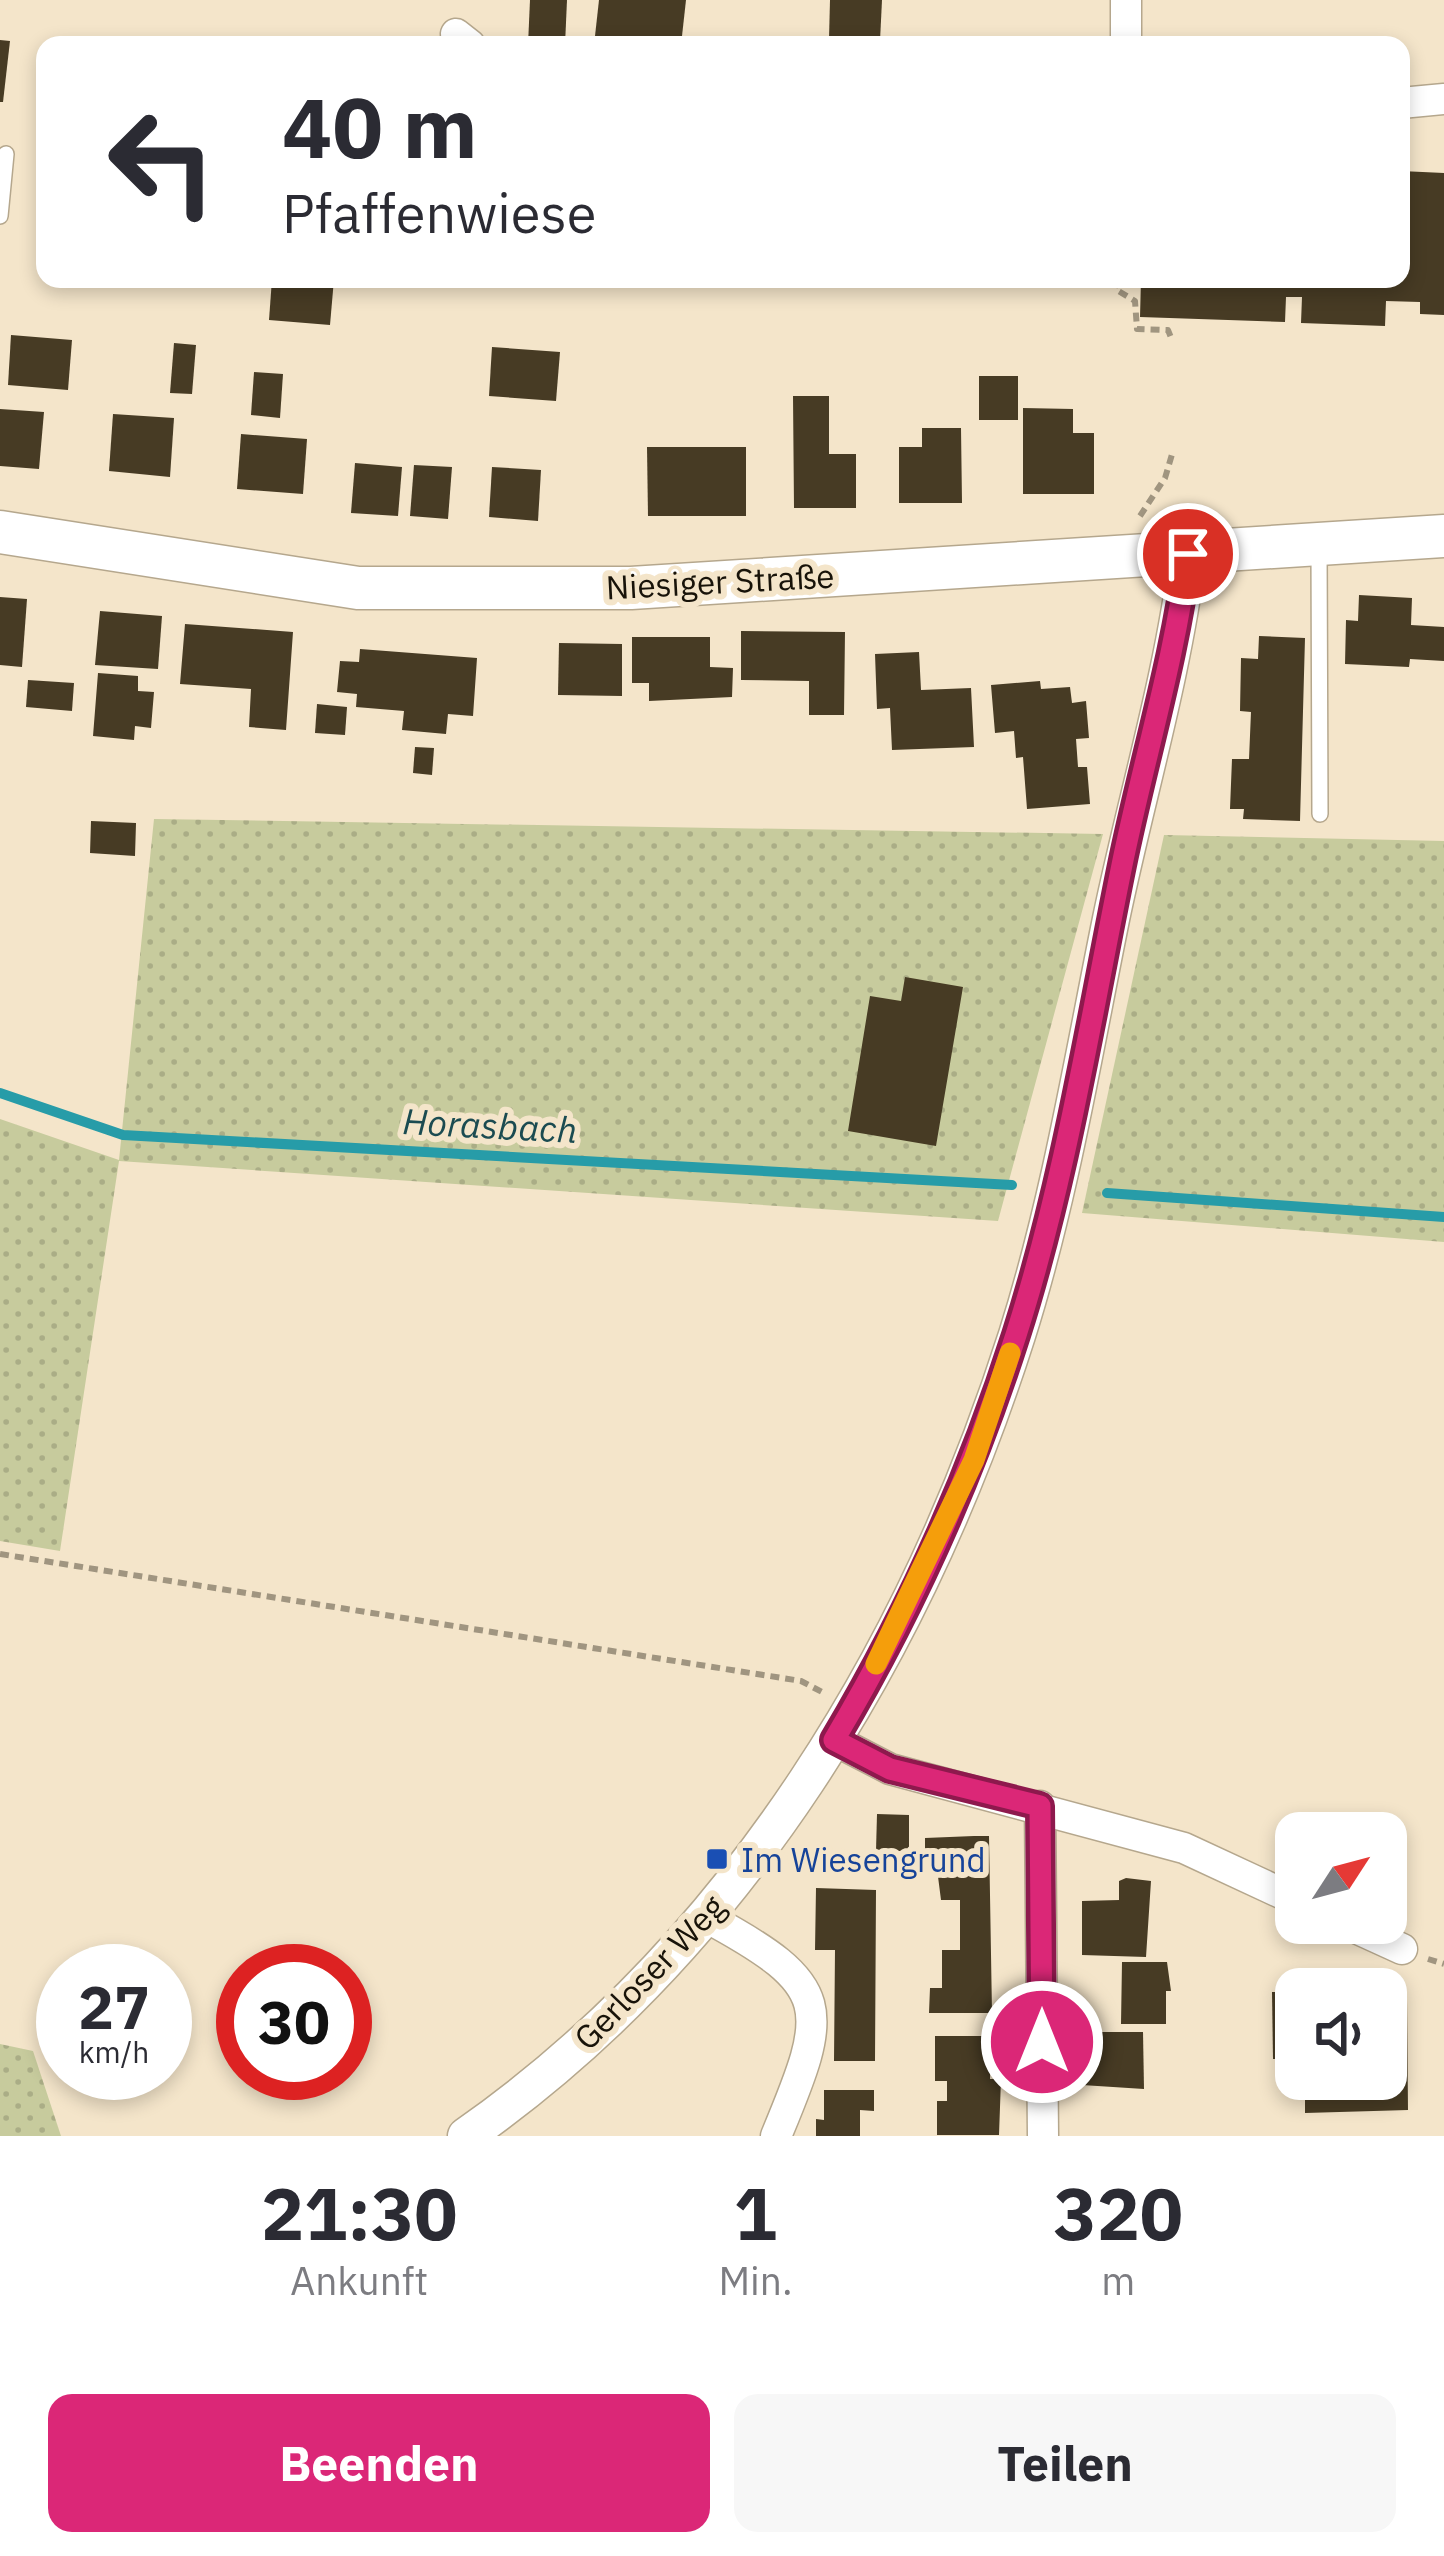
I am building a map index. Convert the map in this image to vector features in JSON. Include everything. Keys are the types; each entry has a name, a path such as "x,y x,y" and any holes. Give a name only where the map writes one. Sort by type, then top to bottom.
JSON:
{"main road":[{"name":"Niesiger Straße","path":"0,532 358,588 631,588 1444,536"}],"street":[{"path":"1126,0 1126,36"},
{"path":"1410,102 1444,99"},
{"name":"Gerloser Weg","path":"466,2136 602,2026 706,1917 834,1740 917,1587 974,1460 1053,1203 1144,760 1181,610 1188,554"},
{"path":"834,1740 890,1769 1184,1848 1275,1890"},
{"path":"1040,1806 1042,2136"},
{"path":"706,1917 785,1963 802,1982 810,2003 814,2026 808,2058 776,2136"},
{"path":"1391,1944 1402,1949"}],"lane":[{"path":"0,216 6,154"},
{"path":"1319,544 1320,814"}],"path":[{"path":"1115,288 1135,301 1137,329 1168,330 1172,340"},
{"path":"1138,557 1140,515 1165,478 1172,451"},
{"path":"0,1554 801,1682 853,1708"}],"green space":[{"path":"154,819 1103,834 998,1221 119,1161 60,1551 0,1541 0,1119 119,1160"},
{"path":"1164,835 1444,841 1444,1242 1082,1213"},
{"path":"0,2044 33,2051 36,2100 49,2100 61,2136 0,2136"}],"building":[{"path":"530,0 567,0 565,36 528,36"},
{"path":"599,0 686,0 682,36 595,36"},
{"path":"830,0 882,0 880,36 829,36"},
{"path":"0,40 10,41 3,102 0,102"},
{"path":"1410,171 1444,173 1444,315 1420,314 1420,302 1386,301 1385,326 1301,323 1302,297 1286,297 1285,322 1140,317 1141,288 1410,288"},
{"path":"271,288 333,288 330,325 269,320"},
{"path":"11,335 72,340 68,390 8,385"},
{"path":"174,343 196,345 192,394 170,393"},
{"path":"492,347 560,352 556,401 489,396"},
{"path":"254,372 283,374 280,418 251,415"},
{"path":"979,376 1018,376 1018,420 979,420"},
{"path":"793,396 829,396 829,454 856,454 856,508 794,508"},
{"path":"1023,408 1073,409 1073,433 1094,433 1094,494 1023,494"},
{"path":"0,409 44,412 39,469 0,466"},
{"path":"113,414 174,418 170,477 109,471"},
{"path":"922,428 961,428 962,503 899,503 899,447 922,447"},
{"path":"241,434 307,439 303,494 237,489"},
{"path":"647,447 746,447 746,516 648,516"},
{"path":"355,463 402,467 398,516 351,513"},
{"path":"414,465 452,467 448,519 410,516"},
{"path":"492,467 541,470 538,521 489,517"},
{"path":"1359,595 1412,598 1411,625 1444,627 1444,661 1410,659 1409,667 1345,664 1346,620 1358,621"},
{"path":"0,597 27,599 22,667 0,665"},
{"path":"100,611 162,616 158,669 95,665"},
{"path":"185,624 293,632 286,730 249,727 251,689 180,684"},
{"path":"741,631 845,632 844,715 809,715 809,681 741,680"},
{"path":"1259,636 1305,638 1300,821 1243,819 1244,809 1230,809 1232,759 1249,759 1251,712 1240,711 1241,658 1258,659"},
{"path":"632,637 710,637 710,667 733,668 732,697 649,701 649,683 632,683"},
{"path":"559,643 622,644 622,696 558,695"},
{"path":"360,649 477,658 473,716 448,714 446,734 402,730 404,711 356,707 357,694 337,692 340,661 359,662"},
{"path":"919,652 921,690 971,688 974,747 892,750 890,708 877,709 875,654"},
{"path":"98,673 138,676 138,691 154,692 151,728 135,726 134,740 93,736"},
{"path":"28,680 74,683 72,711 26,707"},
{"path":"1040,681 1041,689 1070,687 1072,703 1086,701 1089,738 1076,739 1078,767 1087,767 1090,804 1027,809 1023,757 1016,758 1014,731 995,733 991,685"},
{"path":"317,704 347,707 345,735 315,733"},
{"path":"415,747 434,748 432,775 413,773"},
{"path":"91,821 136,823 135,856 90,853"},
{"path":"905,977 963,987 936,1146 848,1131 870,996 901,1001"},
{"path":"877,1814 909,1815 909,1851 876,1851"},
{"path":"989,1836 992,2013 929,2013 930,1988 942,1988 942,1950 960,1950 960,1900 941,1900 936,1861 925,1861 925,1838"},
{"path":"1119,1881 1151,1881 1146,1957 1082,1955 1082,1901 1119,1900"},
{"path":"816,1888 876,1890 875,2061 834,2061 835,1950 815,1950"},
{"path":"1122,1962 1167,1962 1171,1991 1166,1991 1166,2024 1121,2024"},
{"path":"1272,1992 1275,1992 1275,2059"},
{"path":"1407,2000 1408,2110 1305,2113 1305,2100 1407,2100"},
{"path":"1081,2032 1143,2032 1144,2089 1082,2085"},
{"path":"935,2036 991,2036 990,2079 1001,2079 999,2135 937,2135 937,2101 947,2101 947,2081 935,2081"},
{"path":"824,2090 874,2090 874,2111 860,2110 860,2136 816,2136 816,2119 824,2120"}],"waterway":[{"name":"Horasbach","path":"0,1093 123,1135 1012,1185"},
{"name":"Horasbach","path":"1107,1193 1444,1217"}],"slow traffic":[{"path":"876,1664 917,1587 974,1460 1010,1353"}],"place":[{"name":"Im Wiesengrund","path":"717,1859"}],"route":[{"path":"1042,2042 1040,1806 890,1769 834,1740 917,1587 974,1460 1017,1332 1053,1203 1144,760 1181,610 1188,554"}]}
